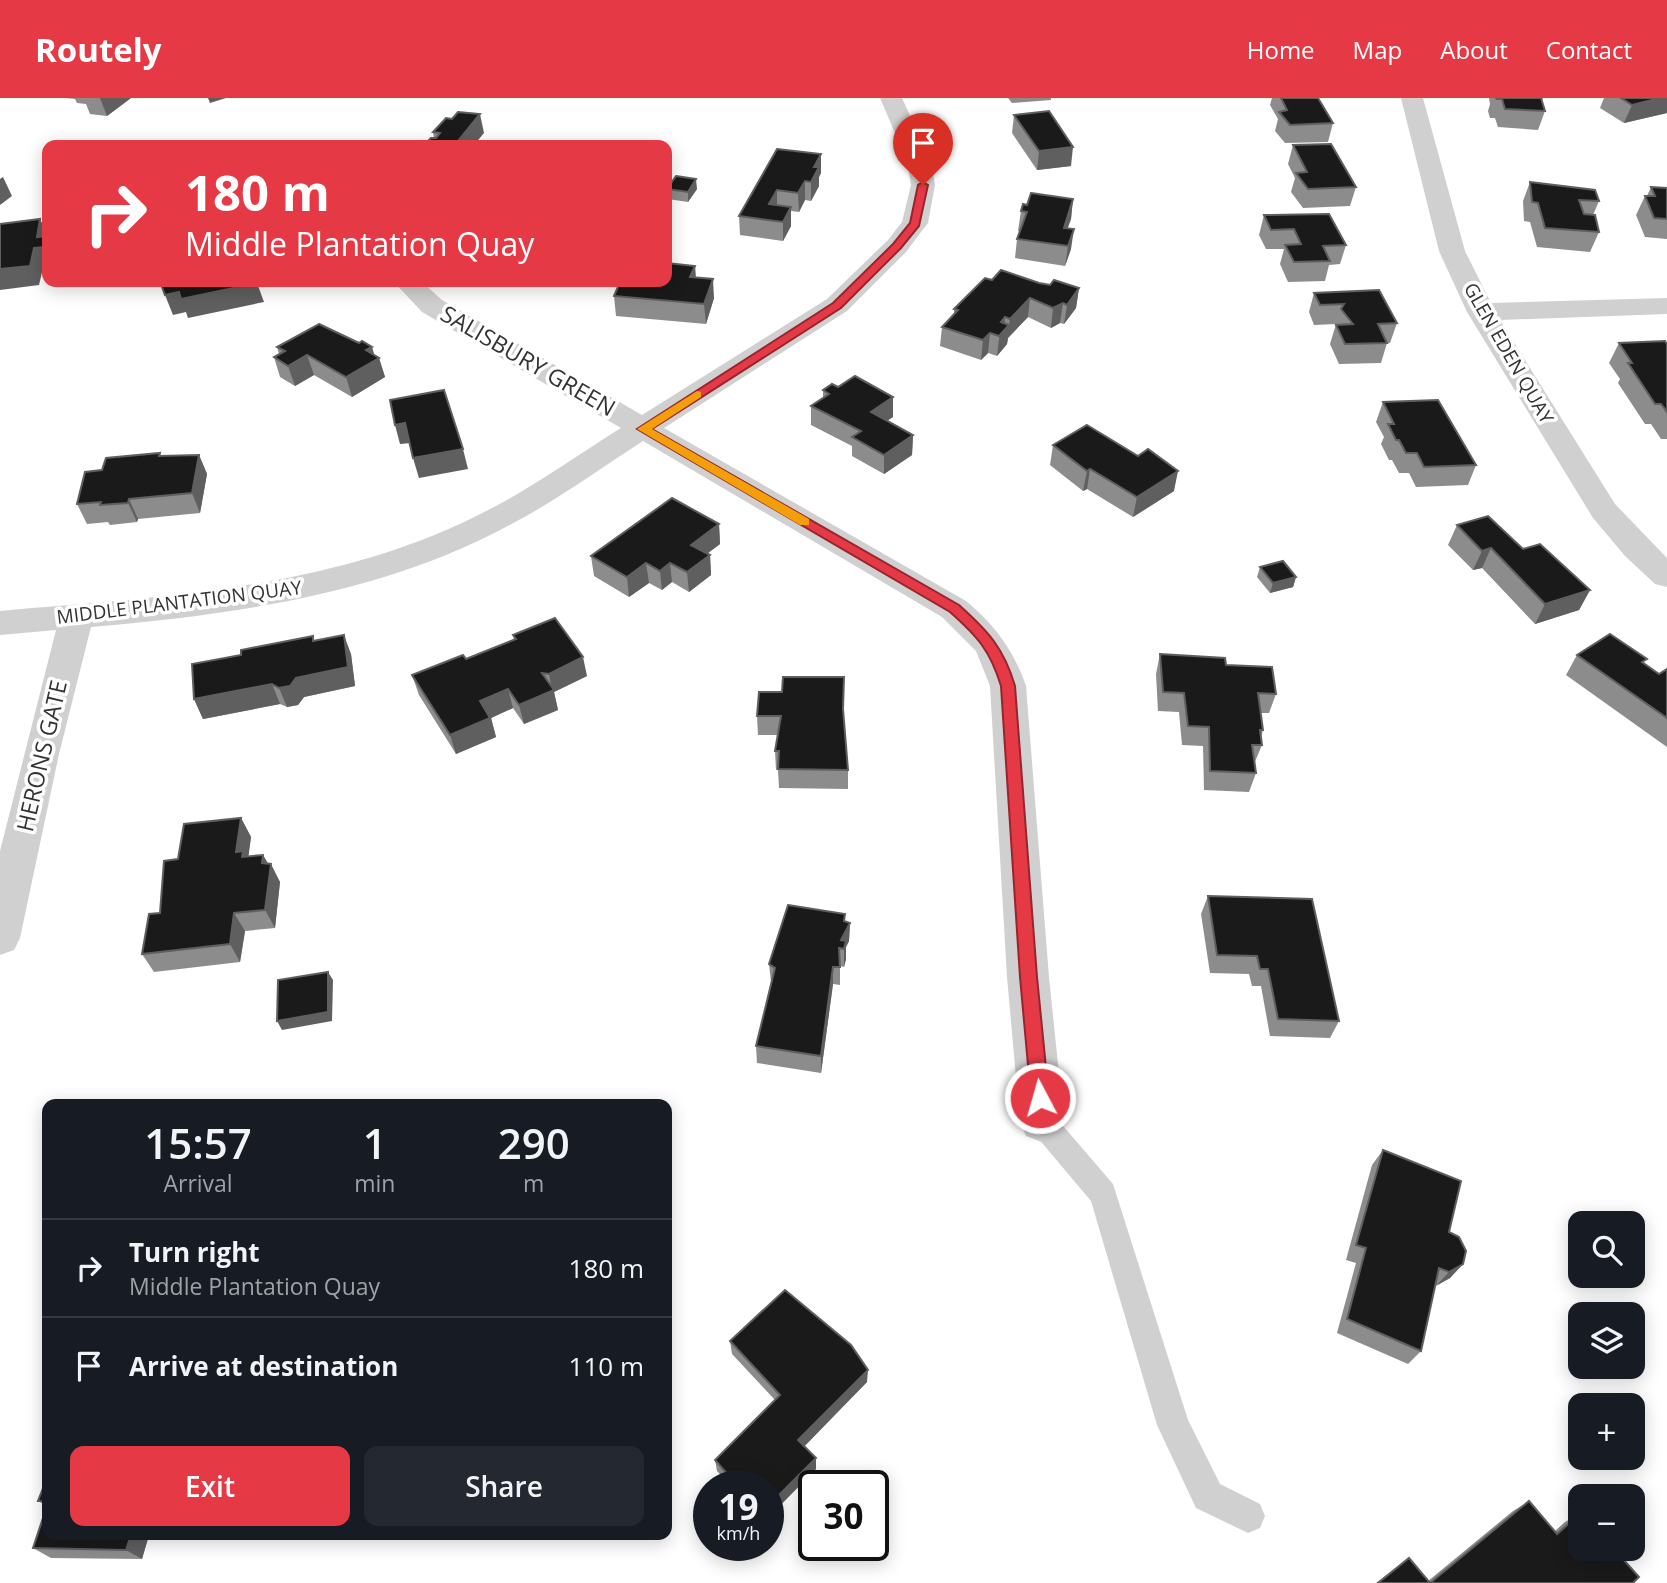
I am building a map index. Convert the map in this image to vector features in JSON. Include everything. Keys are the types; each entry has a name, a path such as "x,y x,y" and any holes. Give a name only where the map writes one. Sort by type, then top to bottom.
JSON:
{"street":[{"name":"MIDDLE PLANTATION QUAY","path":"0,623 244,598 313,586 391,564 451,541 506,513 837,306 897,246 915,223 923,185 919,161 891,98"},
{"name":"GLEN EDEN QUAY","path":"1412,98 1452,251 1481,312 1604,511 1636,548 1667,576"},
{"name":"SALISBURY GREEN","path":"412,287 432,306 954,609 985,636 1001,663 1008,686 1028,977 1042,1122"},
{"path":"1481,312 1667,306"},
{"name":"HERONS GATE","path":"0,938 41,754 76,616"}],"lane":[{"path":"1042,1122 1103,1194 1173,1425 1208,1496 1248,1516"}],"building":[{"path":"1281,98 1318,98 1333,123 1290,125 1279,112 1287,110"},
{"path":"1496,98 1541,98 1545,111 1505,109 1502,99"},
{"path":"1621,98 1660,98 1632,105"},
{"path":"1049,111 1073,147 1039,151 1014,115"},
{"path":"458,112 480,114 459,140 429,140 440,133 433,132 446,118 452,119"},
{"path":"1331,144 1356,187 1308,189 1296,173 1307,172 1293,145"},
{"path":"777,149 821,154 814,167 819,167 811,182 805,181 798,193 777,190 769,204 791,207 783,222 739,216"},
{"path":"676,176 696,179 688,192 672,190 672,182"},
{"path":"1530,182 1595,190 1599,201 1579,200 1584,214 1595,215 1599,232 1545,228 1538,203 1532,202"},
{"path":"1651,187 1667,188 1667,219 1654,218 1645,196 1655,196"},
{"path":"1031,193 1073,199 1064,228 1074,229 1068,246 1017,239 1027,212 1021,211 1023,204 1027,205"},
{"path":"1329,214 1346,245 1323,246 1330,261 1294,262 1285,245 1301,244 1294,229 1271,230 1264,215"},
{"path":"40,219 37,237 42,236 42,247 34,248 30,266 0,269 0,224"},
{"path":"672,264 695,266 690,277 713,279 704,304 614,296 618,287 672,287"},
{"path":"1001,270 1039,283 1050,285 1054,280 1079,288 1067,305 1063,303 1053,308 1030,298 1010,319 1005,317 1001,322 1009,325 999,336 990,333 983,340 942,327 958,310 954,309 985,278 992,280"},
{"path":"162,287 238,287 181,299 179,292 165,295"},
{"path":"1379,290 1397,323 1378,324 1387,343 1345,344 1336,325 1353,324 1341,309 1344,304 1320,305 1314,293"},
{"path":"319,324 359,343 362,341 372,347 366,350 379,358 346,377 307,355 288,366 274,357 285,351 277,347"},
{"path":"1665,341 1667,412 1661,404 1655,404 1628,363 1632,363 1619,343"},
{"path":"855,376 893,397 871,412 913,435 884,455 852,437 861,431 811,406 829,394 823,390 832,384 838,387"},
{"path":"444,390 463,449 413,458 405,423 395,425 390,400"},
{"path":"1438,400 1476,465 1424,467 1417,453 1406,453 1399,440 1396,440 1388,424 1394,424 1383,402"},
{"path":"1087,425 1138,456 1148,449 1178,471 1137,497 1090,469 1087,471 1053,445"},
{"path":"160,453 159,456 199,455 192,493 129,499 128,503 77,504 85,472 102,470 106,458"},
{"path":"672,498 719,524 691,545 710,555 687,572 670,563 660,571 646,563 627,577 591,556"},
{"path":"1488,516 1523,549 1540,544 1590,590 1545,604 1491,548 1482,551 1457,525"},
{"path":"1283,561 1296,577 1273,583 1260,567"},
{"path":"555,618 583,657 549,674 542,673 554,690 519,705 508,689 480,701 490,718 450,735 412,675 463,655 466,659 516,639 513,635"},
{"path":"1610,634 1647,659 1642,662 1659,674 1667,669 1667,718 1577,655"},
{"path":"344,635 348,667 296,678 290,686 279,688 272,684 194,699 192,664 241,655 241,650 313,636 313,641"},
{"path":"1160,654 1225,658 1226,665 1272,667 1276,694 1258,693 1263,730 1260,730 1262,745 1252,745 1256,773 1210,771 1209,727 1188,726 1184,693 1163,692"},
{"path":"783,677 844,677 843,709 848,770 778,769 779,751 775,751 781,716 757,716 759,692 782,692"},
{"path":"241,818 236,852 243,851 242,857 263,855 262,863 271,864 265,910 234,913 230,944 142,954 149,914 160,913 164,861 178,859 184,824"},
{"path":"1208,896 1312,899 1339,1021 1278,1019 1268,969 1260,969 1257,956 1217,955"},
{"path":"788,905 845,914 844,921 850,923 841,940 846,941 844,949 839,948 840,967 833,967 821,1056 756,1046 775,968 769,964"},
{"path":"328,972 328,1012 277,1021 278,980"},
{"path":"1383,1150 1461,1181 1449,1232 1459,1237 1466,1251 1463,1264 1449,1272 1439,1268 1421,1351 1347,1319 1366,1248 1356,1245"},
{"path":"785,1290 851,1345 868,1370 798,1440 816,1458 804,1470 798,1470 798,1476 784,1490 784,1470 724,1470 715,1460 780,1395 730,1341"},
{"path":"1529,1501 1557,1534 1568,1524 1568,1561 1625,1561 1639,1577 1633,1583 1430,1583"},
{"path":"42,1521 42,1540 129,1540 126,1550 33,1548"},
{"path":"1409,1558 1430,1583 1378,1583"}],"slow traffic":[{"path":"697,394 643,429 804,522"}],"route":[{"path":"923,185 921,205 915,223 897,246 837,306 643,429 954,609 985,636 1001,663 1008,686 1028,977 1040,1098"}]}
